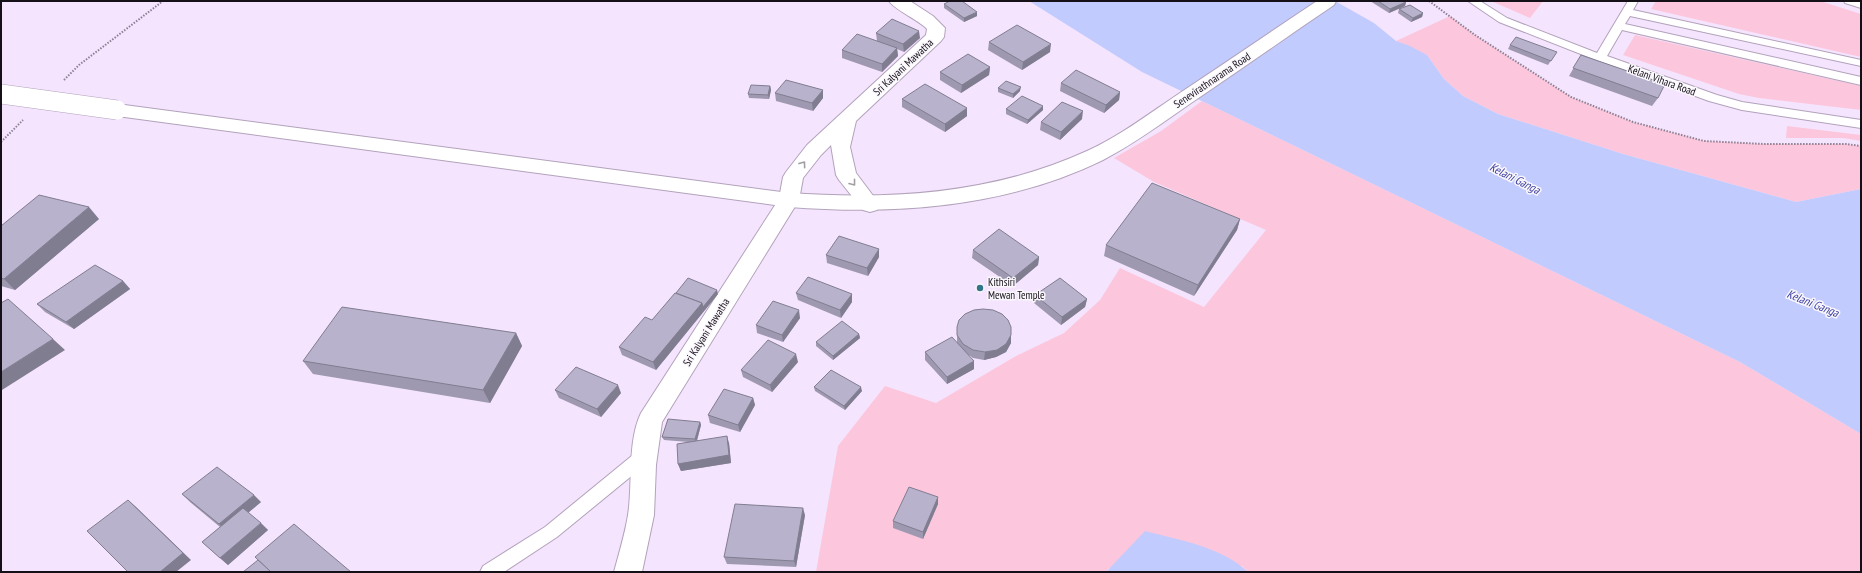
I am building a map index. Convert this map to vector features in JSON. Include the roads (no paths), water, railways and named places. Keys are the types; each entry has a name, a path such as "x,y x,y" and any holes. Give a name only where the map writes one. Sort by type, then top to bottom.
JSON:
{"street":[{"name":"Sri Kalyani Mawatha","path":"628,572 641,515 645,454 650,420 789,200 793,178 814,150 935,36 936,28 930,22 923,16 897,1"},
{"name":"Senevirathnarama Road","path":"1,94 789,200 830,204 870,205 926,201 991,190 1023,182 1095,156 1136,132 1328,1"},
{"path":"846,120 840,147 846,175 870,205"}],"lane":[{"name":"Kelani Vihara Road","path":"1473,1 1503,20 1600,58 1713,98 1742,106 1861,124"},
{"path":"1600,58 1633,1"},
{"path":"1848,1 1861,5"},
{"path":"1627,12 1861,63"},
{"path":"1619,26 1861,81"},
{"path":"489,572 551,532 645,454"}],"water":[{"name":"Kelani Ganga","path":"1029,1 1335,1 1374,23 1396,41 1410,46 1427,55 1444,79 1463,96 1498,114 1623,154 1796,202 1861,189 1861,434 1740,362 1142,72"},
{"path":"1145,531 1186,541 1213,550 1238,563 1248,572 1106,572"}],"place":[{"name":"Kithsiri Mewan Temple","path":"980,288"}]}
